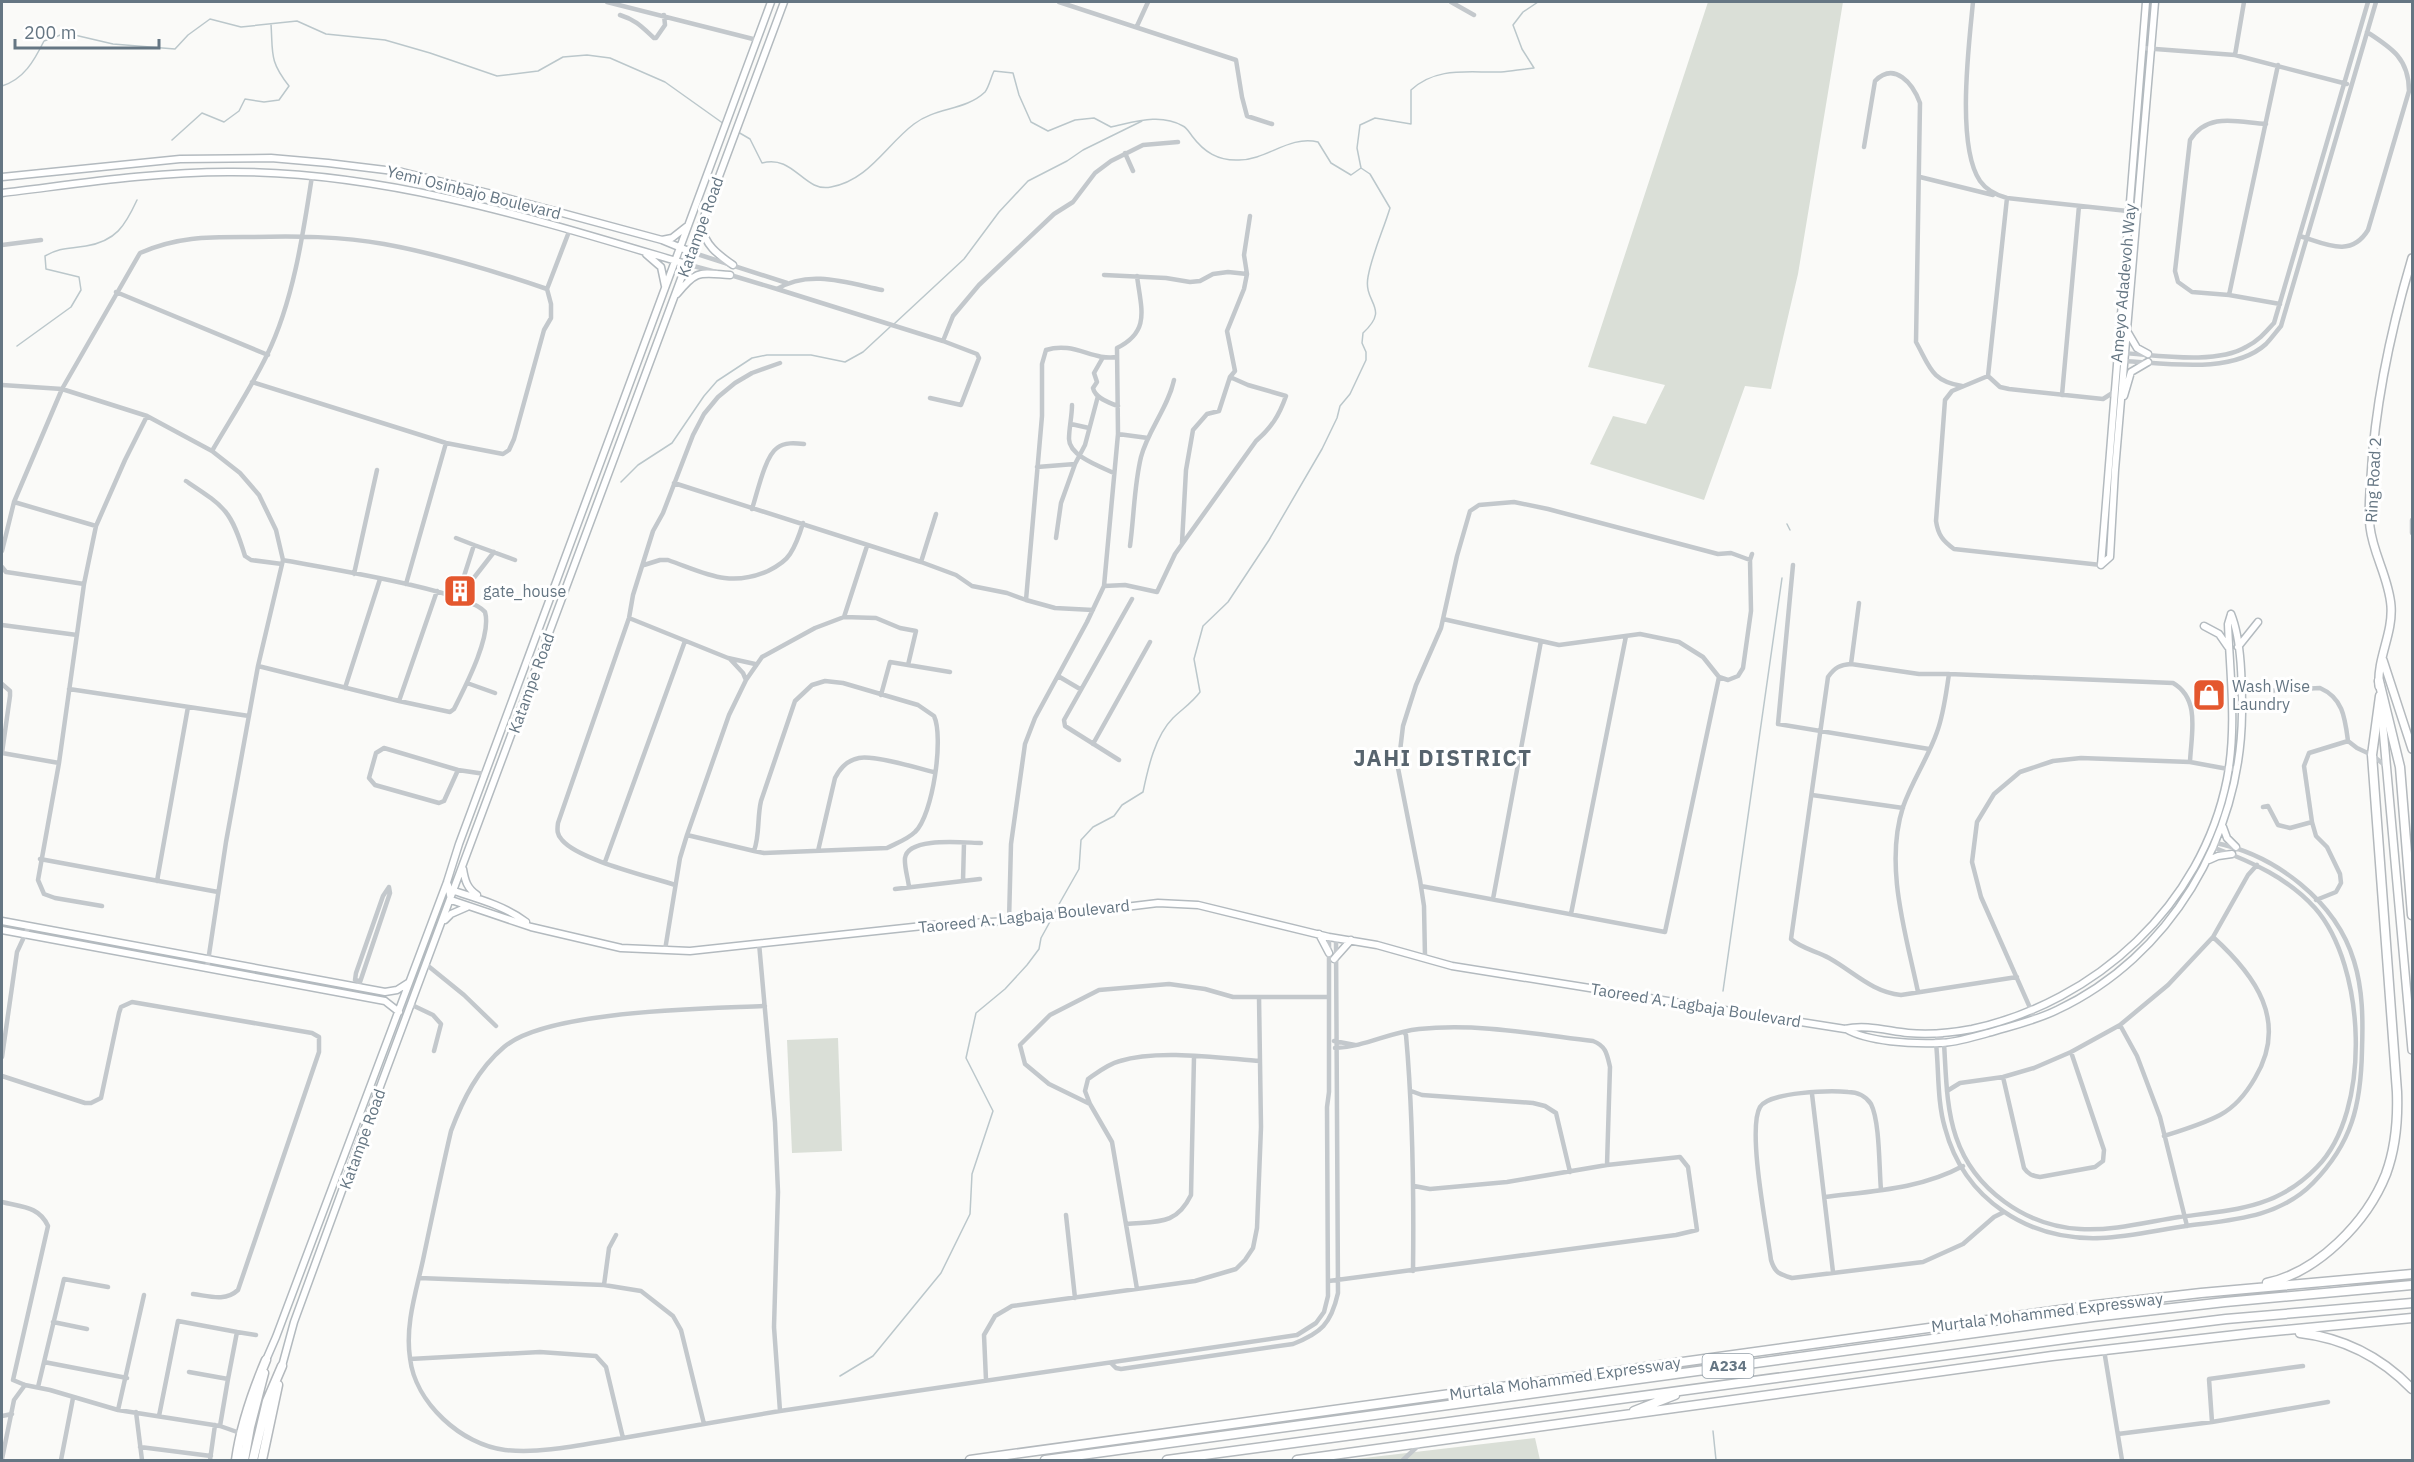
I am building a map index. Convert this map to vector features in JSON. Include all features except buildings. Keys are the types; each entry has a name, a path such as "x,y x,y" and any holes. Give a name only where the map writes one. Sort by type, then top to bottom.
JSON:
{"highway":[{"path":"2379,681 2400,767 2412,915"},
{"path":"2201,1293 2271,1282 2306,1268 2323,1256 2351,1229 2386,1175 2396,1136 2397,1100 2372,755 2380,696"},
{"name":"Murtala Mohammed Expressway","path":"970,1461 1713,1357 2201,1293 2412,1274"},
{"name":"Murtala Mohammed Expressway","path":"1045,1461 2151,1310 2412,1285"},
{"name":"Murtala Mohammed Expressway","path":"1167,1461 2150,1328 2412,1303"},
{"path":"1297,1461 2104,1350 2412,1318"},
{"path":"2254,1333 2300,1333 2335,1339 2382,1362 2412,1389"},
{"path":"244,1461 266,1359"},
{"path":"236,1461 240,1433 248,1404 266,1359"},
{"path":"1622,1381 1681,1362"},
{"path":"253,1461 267,1401 282,1366"},
{"path":"262,1461 282,1366"},
{"path":"1623,1416 1688,1389"}],"main road":[{"name":"Ring Road 2","path":"2412,258 2397,308 2383,376 2372,460 2370,528 2388,585 2391,605 2391,626 2379,669 2379,681 2412,1050"},
{"path":"2382,658 2412,749"}],"street":[{"path":"607,2 756,40"},
{"name":"Katampe Road","path":"266,1359 399,1012 771,2"},
{"name":"Katampe Road","path":"282,1366 294,1322 443,922 451,895 463,868 598,496 784,2"},
{"path":"1059,2 1236,60 1247,116 1272,124"},
{"path":"1137,26 1148,2"},
{"path":"1451,2 1474,15"},
{"path":"1973,2 1967,54 1967,115 1970,148 1978,179 1995,195"},
{"name":"Ameyo Adadevoh Way","path":"2101,564 2110,557 2120,414 2129,211 2146,2"},
{"name":"Ameyo Adadevoh Way","path":"2121,353 2127,331 2155,2"},
{"path":"2235,55 2244,2"},
{"path":"2121,353 2225,355 2244,349 2260,339 2274,323 2368,2"},
{"path":"2121,361 2226,363 2248,356 2265,345 2281,326 2376,2"},
{"path":"620,15 634,19 656,38 664,25 664,15"},
{"path":"2300,236 2344,247 2354,246 2362,240 2368,230 2409,92 2407,74 2394,50 2367,32"},
{"path":"2142,48 2235,55 2353,85"},
{"path":"2229,295 2278,65"},
{"path":"1864,147 1875,81 1883,75 1898,75 1908,80 1920,103 1916,342 1934,376 1946,384 1962,387"},
{"path":"2266,124 2220,120 2207,123 2197,129 2190,140 2175,271 2178,282 2192,292 2280,303"},
{"path":"944,341 953,315 979,285 1054,214 1073,202 1095,173 1125,153 1143,145 1178,141"},
{"path":"1125,153 1133,171"},
{"name":"Yemi Osinbajo Boulevard","path":"2,177 180,159 271,158 402,172 662,240 691,252"},
{"name":"Yemi Osinbajo Boulevard","path":"2,192 182,173 231,172 312,177 393,188 485,207 570,228 686,264"},
{"path":"212,452 268,354 289,294 303,236 312,177"},
{"path":"1920,177 2007,198 2137,212"},
{"path":"485,207 488,193"},
{"path":"1988,376 2007,198"},
{"path":"2062,395 2079,206"},
{"path":"1182,543 1186,470 1193,430 1207,414 1219,411 1230,377 1235,371 1227,331 1238,306 1247,274 1244,255 1250,216"},
{"path":"701,223 703,237 708,245 733,265"},
{"path":"662,240 678,235 688,225"},
{"path":"252,382 446,443 503,454 509,450 544,330 551,318 551,304 547,289 570,228"},
{"path":"2,551 14,502 62,389 140,253 158,245 191,237 303,236 383,243 471,265 547,289"},
{"path":"2,245 41,240"},
{"path":"637,249 662,267 665,288"},
{"path":"691,252 787,283"},
{"path":"686,264 777,289 944,341 978,354 979,358 961,405 930,398"},
{"path":"1104,275 1166,278 1190,282 1200,281 1213,274 1228,272 1247,274"},
{"path":"673,299 690,278 699,274 730,275"},
{"path":"1009,921 1011,844 1025,744 1035,718 1104,586 1118,434 1117,348 1131,341 1140,326 1137,276"},
{"path":"777,289 787,283 814,279 835,280 882,290"},
{"path":"116,292 268,354"},
{"path":"2127,331 2137,348 2148,354"},
{"path":"1026,600 1044,355 1046,350 1053,348 1069,348 1082,350 1102,358 1117,357"},
{"path":"1102,358 1094,373 1097,382 1093,388 1098,396 1118,406"},
{"name":"Ameyo Adadevoh Way","path":"2101,564 2113,410 2121,361"},
{"path":"2120,414 2131,372 2148,362"},
{"path":"675,885 585,855 567,844 558,835 558,823 629,618 633,596 653,531 693,435 704,414 718,397 752,373 780,363"},
{"path":"1988,376 1952,391 1946,400 1936,521 1938,532 1944,542 1954,549 2101,564"},
{"path":"1988,376 2000,387 2062,395 2103,399 2115,392"},
{"path":"1104,586 1125,585 1157,592 1182,543 1235,468 1279,416 1286,396 1230,377"},
{"path":"1130,546 1141,457 1168,399 1174,380"},
{"path":"2,385 62,389 147,416 212,452 240,472 259,495 276,530 283,562 258,666 218,892 207,968"},
{"path":"1056,538 1061,503 1080,455 1098,396"},
{"path":"2103,399 2113,410"},
{"path":"1072,405 1070,445 1080,455 1114,473"},
{"path":"102,906 44,894 38,880 59,763 84,584 96,526 147,416"},
{"path":"1071,424 1089,428"},
{"path":"1118,434 1148,438"},
{"path":"406,585 446,443"},
{"path":"752,509 770,456 777,447 790,443 804,444"},
{"path":"1037,467 1075,464"},
{"path":"354,574 378,470"},
{"path":"186,481 209,496 227,513 239,534 245,556 251,560 283,562 436,591 481,607 487,617 484,634 467,683 454,709 450,712 258,666"},
{"path":"674,483 921,562 956,575 972,586 1007,593 1055,609 1093,610"},
{"path":"14,502 96,526"},
{"path":"1425,957 1421,886 1398,768 1399,755 1403,726 1416,685 1443,619 1470,511 1479,505 1514,502 1718,554 1751,557 1751,611 1743,668 1738,676 1728,680 1719,677 1703,657 1679,642 1640,634 1559,645 1443,619"},
{"path":"921,562 936,514"},
{"path":"2412,520 2412,533"},
{"path":"644,565 668,560 718,577 746,579 783,562 790,554 803,523"},
{"path":"456,538 515,560"},
{"path":"457,598 474,545"},
{"path":"844,617 867,546"},
{"path":"464,600 473,579 494,552"},
{"path":"1792,565 1778,724 1929,749"},
{"path":"2,567 6,572 84,584"},
{"path":"465,575 473,579"},
{"path":"345,688 380,579"},
{"path":"399,701 436,591"},
{"path":"1119,760 1065,726 1064,716 1132,599"},
{"path":"1851,664 1859,603"},
{"name":"Taoreed A. Lagbaja Boulevard","path":"451,895 468,906 531,927 621,948 690,951 932,925 1009,921 1158,903 1198,905 1333,938 1351,939 1452,966 1548,982 1845,1029 1864,1027 1939,1034 1971,1029 2032,1011 2079,986 2127,951 2171,904 2211,835 2228,769 2232,698 2228,624 2231,614 2235,624 2238,648 2242,692 2242,731 2238,768 2223,827 2206,862 2174,914 2141,952 2120,971 2056,1011 1977,1036 1936,1043 1875,1039 1854,1034 1845,1029"},
{"path":"665,950 675,885 687,836 729,715 755,664 762,657 815,628 844,617 876,618 916,632 908,665"},
{"path":"629,618 728,658 736,664 746,680"},
{"path":"2238,648 2258,622"},
{"path":"2,625 77,635"},
{"path":"2204,626 2219,634 2229,650"},
{"path":"1571,914 1626,636"},
{"path":"605,862 685,641"},
{"path":"1493,899 1541,641"},
{"path":"1094,744 1150,642"},
{"path":"728,658 755,664"},
{"path":"881,695 890,662 950,672"},
{"path":"2017,977 1918,992 1888,993 1854,977 1828,957 1805,948 1791,939 1828,677 1833,669 1840,665 1851,664 1919,675 1949,674 2173,683 2185,691 2189,698 2192,712 2190,762"},
{"path":"1918,992 1902,913 1895,852 1903,808 1937,734 1949,674"},
{"path":"1058,676 1080,689"},
{"path":"1421,886 1665,932 1719,677"},
{"path":"687,836 754,851 887,848 903,841 916,831 927,814 931,800 938,732 934,716 918,705 843,683 825,681 812,685 795,701 761,801 758,812 759,833 754,851"},
{"path":"467,683 495,693"},
{"path":"2,684 10,691 10,696 2,753 59,763"},
{"path":"2232,698 2242,692 2320,688 2331,692 2340,704 2348,741 2387,767"},
{"path":"69,689 249,716"},
{"path":"157,881 188,707"},
{"path":"2316,900 2336,892 2341,883 2340,874 2327,847 2316,836 2304,766 2309,753 2348,741"},
{"path":"458,770 444,801 439,803 375,785 369,778 376,753 384,748 458,770 485,774"},
{"path":"818,851 835,778 840,769 849,761 866,757 934,772"},
{"path":"2035,1019 1978,891 1971,862 1977,822 1994,794 2020,772 2053,760 2081,758 2190,762 2228,769 2238,768"},
{"path":"1812,795 1903,808"},
{"path":"2263,807 2268,806 2278,825 2290,828 2312,822"},
{"path":"2223,827 2227,838 2236,847"},
{"path":"1939,1034 1944,1043 1947,1091 1955,1135 1968,1163 2001,1200 2021,1213 2060,1227 2105,1228 2223,1213 2255,1206 2270,1200 2306,1178 2319,1166 2333,1144 2350,1101 2354,1077 2355,1006 2339,944 2315,909 2301,894 2257,865 2215,845 2211,835"},
{"path":"903,841 914,848"},
{"path":"909,887 905,858 914,848 930,842 981,843"},
{"path":"963,880 964,843"},
{"path":"1939,1034 1936,1043 1944,1127 1950,1144 1972,1184 1996,1207 2015,1220 2059,1236 2102,1238 2236,1220 2259,1215 2300,1195 2331,1164 2342,1147 2358,1104 2361,1079 2362,998 2354,960 2346,940 2330,915 2295,879 2269,862 2236,847 2215,845 2203,851"},
{"path":"2206,862 2218,856 2232,854"},
{"path":"40,859 218,892"},
{"path":"2247,860 2248,875"},
{"path":"1947,1091 1960,1083 2003,1077 2034,1068 2071,1052 2120,1025 2168,985 2213,937 2248,875 2257,865"},
{"path":"463,868 466,884 470,890 485,901"},
{"path":"895,889 980,879"},
{"path":"440,899 451,895 447,882"},
{"path":"358,985 355,979 361,969 386,888 389,887 390,893 377,921"},
{"name":"Taoreed A. Lagbaja Boulevard","path":"451,895 485,901 515,914 531,927"},
{"path":"443,922 451,914 468,906"},
{"path":"2,921 390,992 408,983"},
{"path":"2,1057 17,951 29,926"},
{"path":"2,930 385,1001 399,1012"},
{"path":"1111,1363 1121,1369 1293,1344 1312,1336 1329,1320 1338,1293 1337,1048 1331,956 1319,934"},
{"path":"2164,1136 2222,1114 2249,1087 2265,1060 2268,1019 2260,994 2234,957 2213,937"},
{"path":"765,1006 653,1012 586,1020 520,1036 506,1046 474,1080 451,1131 410,1320 410,1359 420,1389 439,1415 462,1434 504,1450 532,1451 986,1380 1297,1335 1316,1323 1323,1312 1329,1281 1328,997 1333,938"},
{"path":"1331,956 1351,939"},
{"path":"759,943 775,1122 778,1192 774,1327 780,1412"},
{"path":"427,965 464,995 496,1026"},
{"name":"Taoreed A. Lagbaja Boulevard","path":"1548,982 1602,990"},
{"path":"1090,1104 1049,1084 1024,1064 1020,1045 1050,1015 1099,990 1169,984 1205,988 1233,997 1328,997"},
{"path":"986,1380 984,1335 995,1316 1012,1306 1195,1281 1236,1269 1245,1260 1253,1248 1258,1217 1261,1127 1259,998"},
{"path":"2,1076 85,1103 97,1101 101,1098 121,1007 132,1002 312,1033 319,1037 319,1052 238,1290 232,1296 223,1298 193,1294"},
{"path":"412,1005 440,1020 442,1028 434,1051"},
{"path":"1329,1048 1358,1046 1403,1032 1457,1025 1593,1041 1602,1045 1607,1052 1610,1067 1607,1165"},
{"path":"2120,1025 2149,1085 2187,1226"},
{"path":"1403,1032 1406,1035 1411,1091 1414,1186 1413,1271"},
{"path":"1329,1041 1336,1040 1358,1046"},
{"path":"2003,1077 2024,1168 2028,1173 2040,1177 2095,1167 2103,1161 2104,1150 2071,1052"},
{"path":"1137,1289 1112,1142 1090,1104 1086,1091 1088,1079 1105,1067 1122,1060 1163,1055 1260,1060"},
{"path":"1126,1224 1165,1220 1175,1216 1184,1210 1191,1195 1194,1057"},
{"path":"1946,1076 1960,1083"},
{"path":"1411,1091 1422,1095 1533,1103 1545,1106 1556,1113 1570,1172"},
{"path":"1881,1190 1875,1117 1870,1103 1864,1096 1849,1092 1780,1095 1766,1101 1760,1107 1755,1132 1774,1270 1779,1274 1791,1278 1923,1262 1963,1244 1994,1217 2004,1212"},
{"path":"1812,1094 1833,1272"},
{"path":"1329,1281 1665,1237 1697,1230 1688,1167 1680,1156 1446,1188 1430,1189 1414,1186"},
{"path":"1825,1197 1926,1182 1968,1163"},
{"path":"335,1181 345,1185"},
{"path":"2,1202 43,1215 48,1226 13,1380 118,1410 217,1426 240,1433"},
{"path":"1994,1217 1996,1207"},
{"path":"1066,1215 1075,1298"},
{"path":"604,1285 609,1248 616,1235"},
{"path":"419,1278 604,1285 641,1291 661,1304 673,1316 681,1330 704,1424"},
{"path":"38,1387 64,1279 108,1287"},
{"path":"118,1410 144,1294"},
{"path":"159,1416 177,1321 256,1335"},
{"path":"53,1322 87,1329"},
{"path":"140,1447 211,1458 237,1332"},
{"path":"2104,1350 2122,1461"},
{"path":"410,1359 540,1352 596,1356 606,1367 623,1438"},
{"path":"44,1362 127,1378"},
{"path":"2212,1422 2208,1382 2212,1377 2303,1366"},
{"path":"189,1372 228,1379"},
{"path":"2,1459 14,1400 24,1385"},
{"path":"61,1461 73,1398"},
{"path":"2118,1434 2212,1422 2328,1402"},
{"path":"136,1412 142,1461"},
{"path":"2,1416 12,1414"},
{"path":"1402,1461 1419,1444"}],"shaded area":[{"path":"1708,2 1843,2 1798,274 1771,389 1745,386 1704,500 1590,464 1613,416 1646,424 1665,385 1588,367"},
{"path":"838,1038 842,1151 792,1153 787,1040"},
{"path":"1535,1438 1540,1460 1347,1460"}],"waterway":[{"path":"738,132 750,139 762,163 782,164 813,185 831,187 844,183 867,170 914,124 932,114 969,103 977,98 985,92 994,71 1013,73 1019,95 1031,122 1048,131 1075,120 1094,118 1111,127 1138,121 1165,120 1184,127 1201,147 1212,154 1231,160 1249,159 1297,142 1318,142 1331,163 1351,175 1361,168 1357,148 1360,125 1375,118 1411,124 1411,90 1421,82 1454,72 1501,72 1534,68 1522,49 1513,25 1523,12 1538,2"},
{"path":"2,86 22,74 44,41 66,33 113,44 175,49 188,35 210,19 241,27 297,21 326,34 385,40 497,76 538,71 563,57 587,55 610,58 665,82 724,124"},
{"path":"172,140 202,113 224,122 239,111 245,99 264,102 279,100 289,86 275,63 271,24"},
{"path":"894,324 964,259 999,212 1028,181 1083,150 1142,121"},
{"path":"1054,913 1079,869 1081,840 1093,827 1114,816 1122,805 1143,792 1150,763 1161,734 1173,718 1200,692 1194,659 1203,626 1228,602 1269,540 1322,449 1337,418 1340,406 1350,394 1366,360 1366,352 1362,343 1363,333 1371,324 1376,311 1367,286 1368,277 1390,208 1370,174 1361,168"},
{"path":"17,346 71,307 81,290 79,277 46,269 45,256 61,250 96,244 112,236 124,225 137,200"},
{"path":"621,482 638,465 672,443 717,381 752,358 767,355 811,355 845,362 863,352 890,327"},
{"path":"1787,524 1790,530"},
{"path":"1723,991 1782,578"},
{"path":"840,1376 873,1356 941,1273 970,1214 972,1174 993,1111 966,1058 976,1013 1005,989 1027,965 1039,949 1041,938 1052,918"},
{"path":"1713,1431 1716,1460"}],"place":[{"name":"gate_house","path":"460,591"},
{"name":"Wash Wise Laundry","path":"2209,695"}],"district":[{"name":"JAHI DISTRICT","path":"1443,758"}]}
